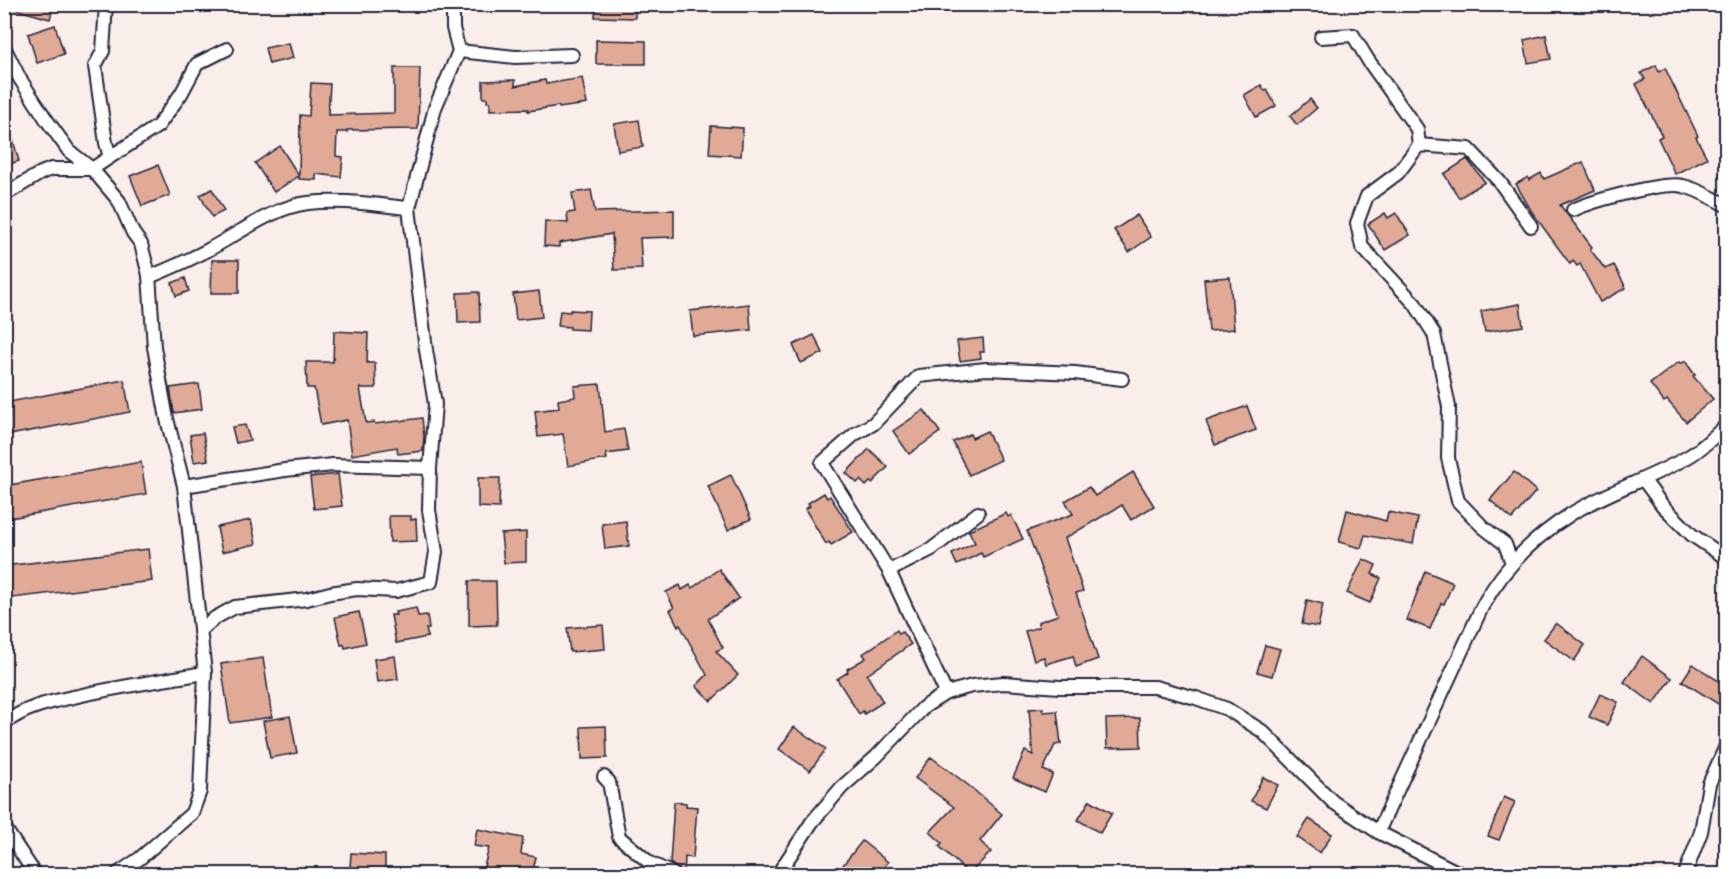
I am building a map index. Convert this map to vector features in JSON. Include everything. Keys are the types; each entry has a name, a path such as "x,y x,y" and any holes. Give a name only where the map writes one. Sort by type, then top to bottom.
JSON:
{"street":[{"path":"106,4 103,51 95,66 106,143 111,157"},
{"path":"200,631 215,618 235,607 307,599 357,589 396,591 431,582 436,552 429,510 435,404 426,350 410,208 435,108 459,51 453,28 453,4"},
{"path":"1321,37 1353,35 1417,129 1419,145 1398,173 1366,196 1357,223 1362,247 1415,304 1434,334 1449,407 1448,458 1458,501 1483,527 1505,544 1512,563"},
{"path":"4,47 20,79 46,119 69,150 93,169 119,201 133,233 141,244 147,260 154,347 167,419 184,486 205,674 200,791 192,813 139,859 117,874"},
{"path":"4,195 41,173 51,170 93,169 158,126 181,94 197,64 227,49"},
{"path":"459,51 515,57 572,55"},
{"path":"1419,145 1469,149 1499,181 1531,226"},
{"path":"1573,210 1593,201 1644,189 1682,185 1726,205"},
{"path":"149,277 208,250 241,229 283,210 307,203 351,203 410,208"},
{"path":"946,693 889,571 822,463 855,434 873,424 920,376 986,369 1075,373 1122,379"},
{"path":"1378,832 1482,607 1495,584 1512,563 1545,532 1572,513 1692,454 1726,426"},
{"path":"184,486 333,465 430,468"},
{"path":"1643,479 1662,505 1692,536 1726,558"},
{"path":"889,571 932,549 978,513"},
{"path":"4,724 14,716 51,702 128,685 205,674"},
{"path":"778,874 812,822 842,787 876,757 924,706 946,693 972,686 1003,683 1060,687 1155,687 1227,709 1262,731 1333,801 1378,832 1461,874"},
{"path":"1685,874 1701,832 1709,784 1726,746"},
{"path":"604,777 609,782 619,837 650,863 673,874"},
{"path":"4,827 35,874"}],"building":[{"path":"11,4 54,4 50,19 11,8"},
{"path":"596,4 635,4 635,18 595,17"},
{"path":"55,25 64,54 37,63 28,34"},
{"path":"1546,35 1551,59 1528,63 1524,40"},
{"path":"596,40 646,41 646,64 596,64"},
{"path":"289,43 293,58 269,64 265,48"},
{"path":"1656,65 1659,72 1665,68 1707,158 1675,174 1658,138 1662,136 1636,84 1645,79 1641,73"},
{"path":"394,68 420,68 418,129 337,132 336,156 343,157 341,177 316,174 316,180 299,179 300,115 309,116 311,83 330,84 328,115 394,113"},
{"path":"582,78 587,104 528,111 528,109 490,110 490,102 487,102 487,98 483,98 483,81 515,80 515,86 545,80 546,84"},
{"path":"1261,85 1265,91 1267,90 1276,106 1256,117 1244,95"},
{"path":"1310,99 1317,108 1297,125 1290,116"},
{"path":"639,120 643,147 618,151 614,124"},
{"path":"8,123 19,161 4,166 4,124"},
{"path":"711,126 743,128 741,156 709,154"},
{"path":"280,146 299,176 274,192 255,163"},
{"path":"1467,159 1485,182 1459,198 1444,174"},
{"path":"1583,162 1595,190 1560,205 1592,247 1590,249 1605,269 1614,265 1626,288 1600,302 1580,264 1577,266 1573,261 1570,264 1532,212 1516,184 1541,173 1544,179"},
{"path":"158,165 170,195 142,206 130,176"},
{"path":"212,189 224,211 212,217 200,195"},
{"path":"591,190 595,212 674,210 674,237 640,238 642,269 614,270 612,234 559,243 559,247 544,246 545,221 568,223 567,213 575,212 572,193"},
{"path":"1385,213 1388,218 1396,213 1410,235 1385,250 1368,224"},
{"path":"1137,215 1151,237 1129,252 1114,230"},
{"path":"212,260 239,260 239,293 211,293"},
{"path":"1230,277 1234,329 1209,331 1204,279"},
{"path":"185,278 189,291 176,296 172,283"},
{"path":"539,291 542,317 516,320 513,294"},
{"path":"479,292 480,322 458,323 457,293"},
{"path":"749,304 751,330 693,336 690,311"},
{"path":"1520,304 1523,326 1485,332 1481,311"},
{"path":"570,310 589,311 588,330 558,326 560,311 570,312"},
{"path":"334,331 368,333 367,363 375,363 376,388 360,388 366,423 422,418 423,451 398,454 397,447 352,455 347,420 321,425 314,388 307,388 306,362 333,362"},
{"path":"814,335 823,353 801,363 793,345"},
{"path":"983,338 984,352 980,352 981,358 960,361 957,341"},
{"path":"1685,361 1695,375 1693,376 1713,399 1686,422 1667,400 1664,402 1650,384 1679,362 1681,364"},
{"path":"124,380 130,412 4,436 4,403"},
{"path":"199,384 202,409 174,413 170,388"},
{"path":"600,384 605,432 624,429 628,451 606,454 607,459 568,466 563,434 538,437 535,411 559,408 558,400 575,397 574,386"},
{"path":"1247,406 1256,430 1215,445 1206,421"},
{"path":"924,410 940,432 909,454 893,431"},
{"path":"245,425 250,440 236,443 232,427"},
{"path":"987,431 1001,460 969,475 953,442 970,434 972,438"},
{"path":"203,433 208,460 194,462 190,435"},
{"path":"869,449 888,467 866,486 860,480 857,483 846,473"},
{"path":"141,462 146,494 4,519 4,486"},
{"path":"1133,472 1154,506 1131,520 1122,505 1065,538 1083,591 1076,593 1098,659 1076,667 1073,656 1046,664 1044,657 1034,660 1025,631 1039,627 1038,622 1058,615 1027,531 1073,514 1065,501 1089,487 1095,496"},
{"path":"1514,472 1536,491 1512,519 1490,500"},
{"path":"338,474 342,506 314,509 310,477"},
{"path":"731,475 751,519 728,530 708,486"},
{"path":"478,478 500,478 499,508 478,507"},
{"path":"824,493 827,498 830,496 853,532 831,545 829,542 826,544 805,509 810,506 808,503"},
{"path":"1347,510 1386,521 1388,512 1418,518 1413,544 1365,535 1361,548 1339,542"},
{"path":"1006,513 1008,517 1011,515 1023,539 983,557 981,553 957,565 952,554 975,543 969,531"},
{"path":"389,516 411,516 411,520 416,519 417,541 390,542"},
{"path":"251,520 256,544 222,552 217,527"},
{"path":"626,521 629,546 605,549 602,524"},
{"path":"526,532 526,562 504,563 501,534"},
{"path":"148,549 152,581 4,599 4,566"},
{"path":"1363,559 1376,565 1372,574 1381,578 1370,603 1347,593"},
{"path":"719,569 739,598 708,619 723,648 716,651 738,675 711,701 696,686 707,675 670,610 674,608 666,592 680,585 682,590 690,585 692,588"},
{"path":"1425,571 1453,583 1430,629 1407,620"},
{"path":"469,581 496,581 497,625 469,626"},
{"path":"1307,600 1323,604 1318,627 1302,624"},
{"path":"416,608 418,616 427,615 428,637 396,643 391,615 396,615 395,612"},
{"path":"359,612 366,643 345,648 344,644 341,645 335,617"},
{"path":"1556,623 1585,645 1574,661 1544,639"},
{"path":"603,625 605,649 570,652 567,628"},
{"path":"897,630 899,634 902,632 911,644 867,675 883,702 864,714 863,711 859,714 837,679 848,672 847,669 866,658 863,654"},
{"path":"1265,645 1280,649 1272,676 1257,672"},
{"path":"395,656 398,679 377,682 374,659"},
{"path":"1642,656 1672,678 1654,704 1624,682"},
{"path":"263,658 272,717 230,723 221,664"},
{"path":"1693,664 1726,686 1726,709 1682,681"},
{"path":"1600,694 1618,702 1607,725 1589,717"},
{"path":"1043,708 1043,712 1057,711 1061,744 1055,745 1043,770 1053,774 1045,792 1013,778 1025,751 1033,755 1029,709"},
{"path":"290,716 297,753 270,758 263,721"},
{"path":"1140,718 1141,747 1107,748 1106,719"},
{"path":"606,726 607,758 582,759 581,727"},
{"path":"794,727 826,749 810,771 779,749"},
{"path":"931,757 1002,814 980,841 991,852 969,874 939,846 942,843 930,832 954,807 915,778"},
{"path":"1263,777 1278,785 1266,808 1251,801"},
{"path":"1504,797 1515,802 1499,840 1488,836"},
{"path":"1090,800 1112,813 1100,833 1078,820"},
{"path":"674,802 697,807 693,858 685,857 684,874 681,874 679,869 670,863"},
{"path":"1309,819 1332,834 1320,853 1297,837"},
{"path":"477,829 523,838 521,854 536,857 532,874 482,874 489,848 474,846"},
{"path":"862,841 888,862 878,874 855,874 843,865"},
{"path":"351,853 385,855 385,870 350,868"}]}
